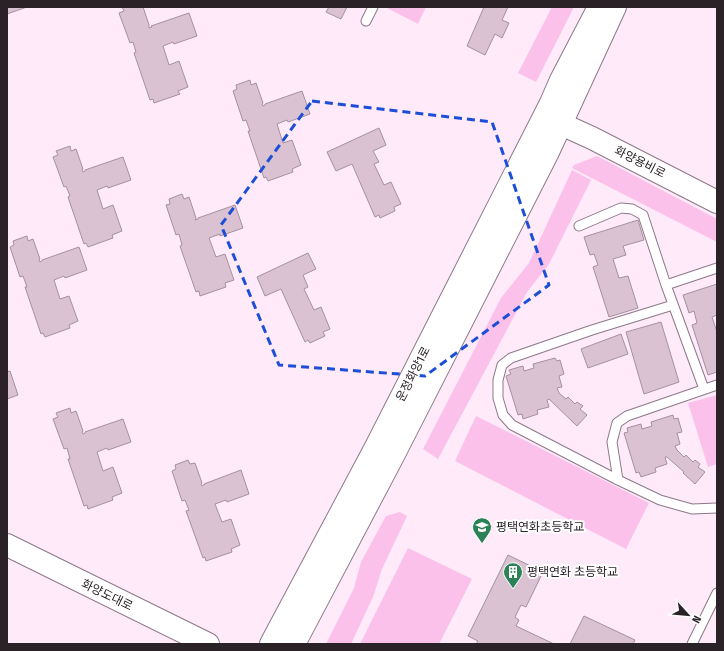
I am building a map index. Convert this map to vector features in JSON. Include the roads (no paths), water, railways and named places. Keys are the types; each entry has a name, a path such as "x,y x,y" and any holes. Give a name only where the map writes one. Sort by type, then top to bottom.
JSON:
{"street":[{"path":"556,114 562,80 599,7"},
{"path":"294,644 393,456 556,114 616,7"},
{"name":"화양용비로","path":"556,114 598,125 717,186"},
{"name":"화양용비로","path":"556,114 592,138 717,202"},
{"name":"운정화양1로","path":"270,644 556,114"},
{"name":"화양도대로","path":"7,545 208,644"},
{"name":"화양도대로","path":"7,560 178,644"}],"lane":[{"path":"366,21 374,7"},
{"path":"579,226 621,208 632,209 643,215 673,305 704,389"},
{"path":"666,285 717,268"},
{"path":"673,305 592,330 511,358 502,365 498,380 498,398 503,415 512,425 618,480 660,500 692,509 717,508"},
{"path":"618,480 612,442 617,423 626,416 717,385"},
{"path":"692,644 717,593"}],"place":[{"name":"평택연화초등학교","path":"482,544"},
{"name":"평택연화 초등학교","path":"513,589"}]}
